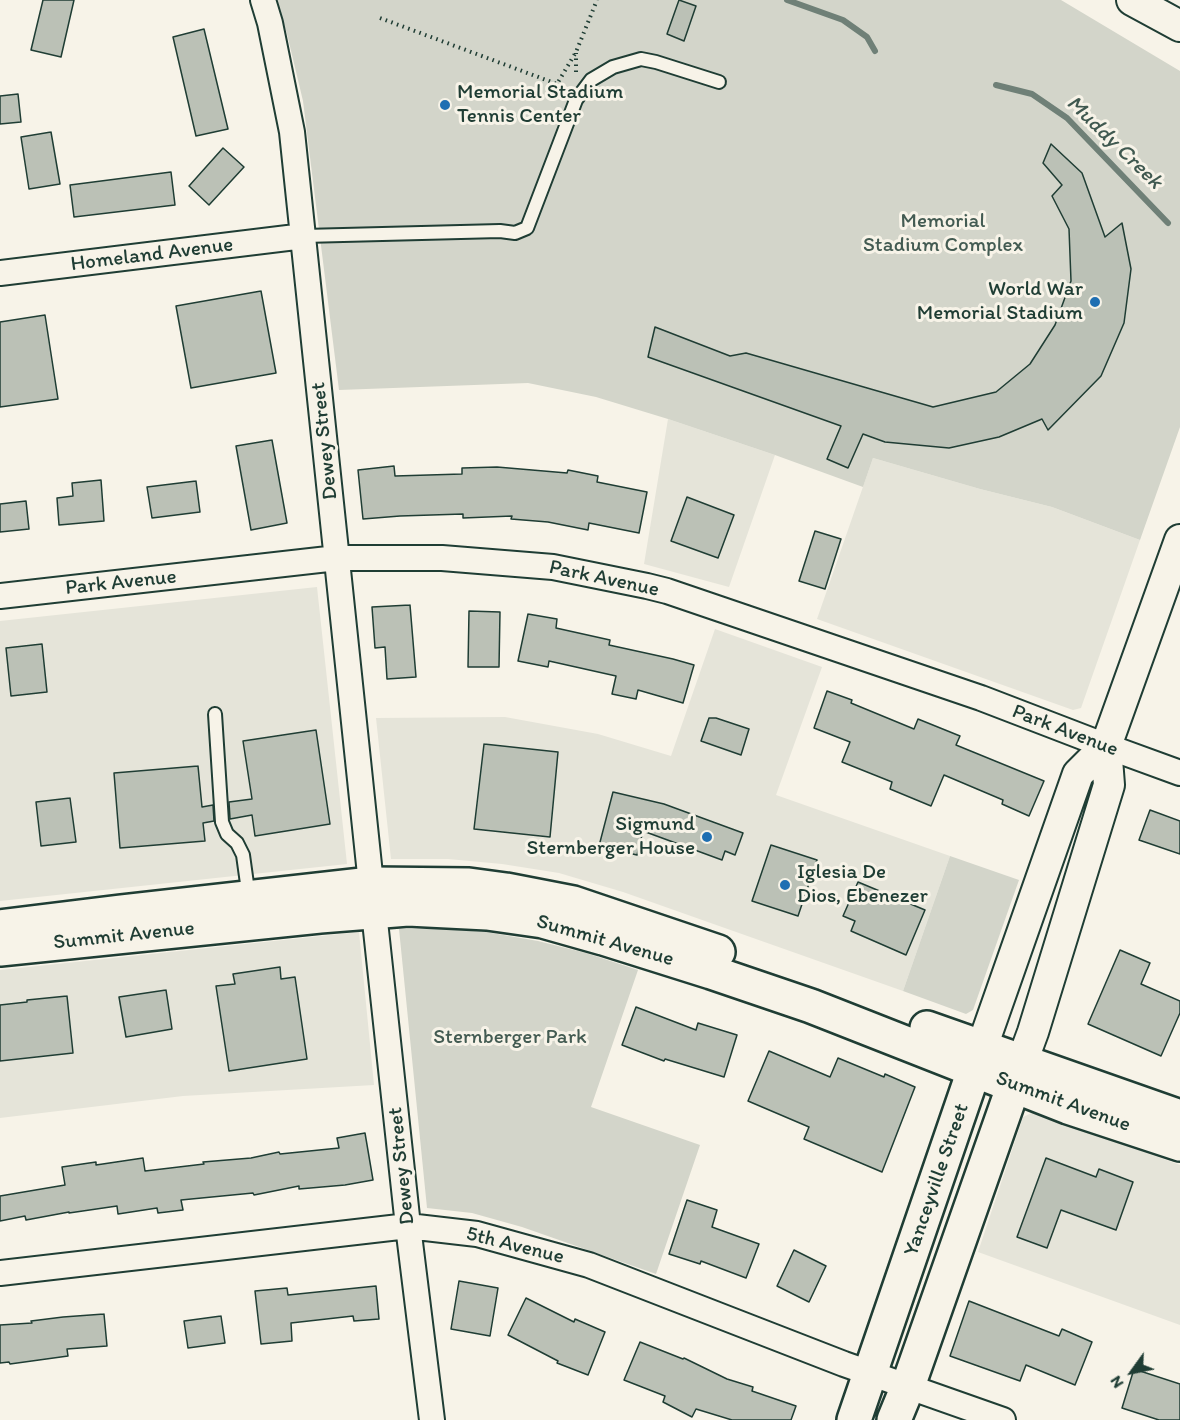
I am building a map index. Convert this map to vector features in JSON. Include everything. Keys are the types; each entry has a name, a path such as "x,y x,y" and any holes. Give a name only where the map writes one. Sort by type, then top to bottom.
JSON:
{"main road":[{"name":"Summit Avenue","path":"0,927 249,898 372,898 469,885 506,890 573,903 802,981 1018,1074 1180,1117"},
{"name":"Summit Avenue","path":"0,949 320,916 372,898"},
{"name":"Yanceyville Street","path":"854,1420 979,1059"},
{"name":"Summit Avenue","path":"1018,1074 1068,1107 1180,1144"},
{"name":"Yanceyville Street","path":"894,1420 1018,1074"}],"street":[{"name":"Dewey Street","path":"263,0 270,23 292,132 372,898 432,1420"},
{"path":"1132,0 1180,26"},
{"name":"Homeland Avenue","path":"0,273 304,236"},
{"name":"Yanceyville Street","path":"1018,1074 1109,785 1106,747 1180,540"},
{"name":"Park Avenue","path":"0,596 337,558 442,558 553,567 667,591 981,698 1180,773"},
{"name":"Yanceyville Street","path":"979,1059 1078,774 1106,747"},
{"name":"5th Avenue","path":"0,1273 408,1226 477,1234 589,1265 871,1374 1003,1420"}],"lane":[{"path":"304,236 500,231 515,233 527,228 576,100 591,80 613,67 641,59 719,82"},
{"path":"215,714 222,822 227,834 237,843 243,855 249,898"}],"path":[{"path":"380,18 557,84 576,52 597,0"}],"shaded area":[{"path":"668,419 775,455 729,587 644,564"},
{"path":"873,458 1052,507 1140,540 1081,708 1073,710 817,619"},
{"path":"317,587 347,864 0,901 0,621"},
{"path":"715,629 822,667 776,795 950,856 903,991 623,892 559,873 448,859 391,859 376,718 505,717 598,734 671,756"},
{"path":"359,932 374,1085 183,1096 0,1118 0,970"},
{"path":"1034,1112 1180,1165 1180,1325 978,1252 1023,1117"}],"green space":[{"name":"Memorial Stadium Complex","path":"277,0 1061,0 1180,71 1180,427 1140,540 1052,507 873,458 863,487 668,419 596,397 528,383 339,390 303,101"},
{"path":"950,856 1019,880 973,1010 966,1014 903,991"},
{"name":"Sternberger Park","path":"399,929 486,932 538,941 586,953 638,970 591,1107 700,1145 656,1274 522,1227 472,1213 427,1208"}],"building":[{"path":"43,0 74,0 61,57 31,50"},
{"path":"679,0 696,6 684,41 667,34"},
{"path":"204,29 228,129 196,136 173,37"},
{"path":"18,94 21,122 0,124 0,96"},
{"path":"51,132 60,184 29,189 21,137"},
{"name":"World War Memorial Stadium","path":"1051,144 1082,173 1105,237 1122,223 1131,269 1124,323 1101,376 1048,430 1042,419 999,437 949,448 885,442 863,434 848,468 827,459 841,426 648,357 655,327 730,356 746,353 933,407 996,392 1030,364 1055,325 1071,281 1069,229 1052,196 1062,185 1043,163"},
{"path":"223,148 244,167 209,205 189,186"},
{"path":"171,172 175,205 74,217 70,185"},
{"path":"261,291 276,373 191,388 176,306"},
{"path":"45,315 58,399 0,407 0,322"},
{"path":"272,440 287,523 251,530 236,446"},
{"path":"394,466 395,476 462,474 462,468 497,467 567,473 568,470 598,476 597,482 647,492 639,533 589,523 588,530 548,522 511,519 512,516 463,518 463,514 363,519 358,470"},
{"path":"101,480 104,521 59,525 57,498 73,496 72,483"},
{"path":"196,481 200,512 152,518 147,487"},
{"path":"687,497 734,515 718,558 671,541"},
{"path":"26,501 29,529 0,532 0,504"},
{"path":"815,531 841,539 825,589 799,581"},
{"path":"410,605 416,677 387,679 385,647 375,648 372,607"},
{"path":"469,611 500,612 499,667 468,667"},
{"path":"528,614 557,619 556,628 610,640 609,645 694,665 683,703 638,690 636,699 612,694 616,676 549,661 548,667 518,661"},
{"path":"42,644 47,692 11,696 6,648"},
{"path":"827,691 914,729 918,719 960,736 956,745 1044,781 1029,816 1002,804 1003,800 944,775 931,806 890,789 892,782 842,762 850,742 814,728"},
{"path":"709,718 716,718 749,729 741,755 701,741"},
{"path":"316,730 330,824 255,836 252,815 230,819 229,802 252,799 243,741"},
{"path":"484,744 558,752 550,837 474,829"},
{"path":"198,766 202,807 213,805 214,821 203,823 205,841 120,848 114,773"},
{"path":"613,792 664,804 743,833 735,855 725,851 722,860 643,831 637,855 599,846"},
{"path":"70,798 76,842 41,846 36,802"},
{"path":"1150,810 1180,821 1180,854 1139,840"},
{"path":"771,845 817,860 798,916 752,901"},
{"path":"858,882 925,910 906,955 851,931 855,921 843,916"},
{"path":"1120,950 1150,963 1141,984 1180,1001 1180,1013 1161,1056 1088,1024"},
{"path":"280,967 281,979 295,977 307,1059 229,1071 216,986 235,984 233,974"},
{"path":"166,990 172,1029 126,1037 119,997"},
{"path":"67,996 73,1053 0,1061 0,1005"},
{"path":"636,1007 696,1030 698,1023 737,1035 724,1077 665,1059 664,1061 622,1045"},
{"path":"769,1051 830,1077 838,1058 915,1087 882,1172 804,1139 809,1127 748,1101"},
{"path":"365,1133 373,1180 299,1189 299,1186 254,1195 253,1193 181,1200 183,1210 158,1213 157,1208 118,1214 117,1206 26,1220 25,1216 0,1221 0,1196 65,1185 62,1167 143,1158 145,1171 204,1164 203,1162 251,1158 279,1152 280,1154 339,1148 337,1138"},
{"path":"1046,1158 1096,1177 1099,1169 1133,1182 1116,1230 1061,1210 1047,1248 1017,1237"},
{"path":"687,1200 717,1210 712,1227 759,1244 746,1278 701,1261 700,1264 669,1254"},
{"path":"794,1250 826,1266 809,1302 777,1286"},
{"path":"459,1281 498,1288 490,1336 451,1329"},
{"path":"376,1286 379,1319 354,1321 353,1316 291,1323 292,1341 261,1344 255,1291 287,1288 288,1295"},
{"path":"526,1298 574,1322 575,1319 605,1332 588,1375 557,1363 558,1361 508,1335"},
{"path":"969,1301 1059,1336 1062,1329 1092,1342 1075,1385 1026,1365 1020,1381 950,1356"},
{"path":"104,1314 107,1346 67,1349 68,1356 10,1364 9,1362 0,1363 0,1325"},
{"path":"221,1316 225,1343 188,1348 184,1321"},
{"path":"640,1342 684,1358 727,1379 753,1387 752,1391 796,1406 791,1420 732,1420 696,1409 692,1417 663,1402 665,1396 624,1380"},
{"path":"1134,1369 1180,1384 1180,1420 1159,1420 1122,1408"}],"waterway":[{"name":"Muddy Creek","path":"787,0 843,20 867,37 875,51"},
{"name":"Muddy Creek","path":"996,85 1032,94 1067,118 1168,223"}],"place":[{"name":"Memorial Stadium Tennis Center","path":"445,105"},
{"name":"World War Memorial Stadium","path":"1095,302"},
{"name":"Sigmund Sternberger House","path":"707,837"},
{"name":"Iglesia De Dios, Ebenezer","path":"785,885"}]}
